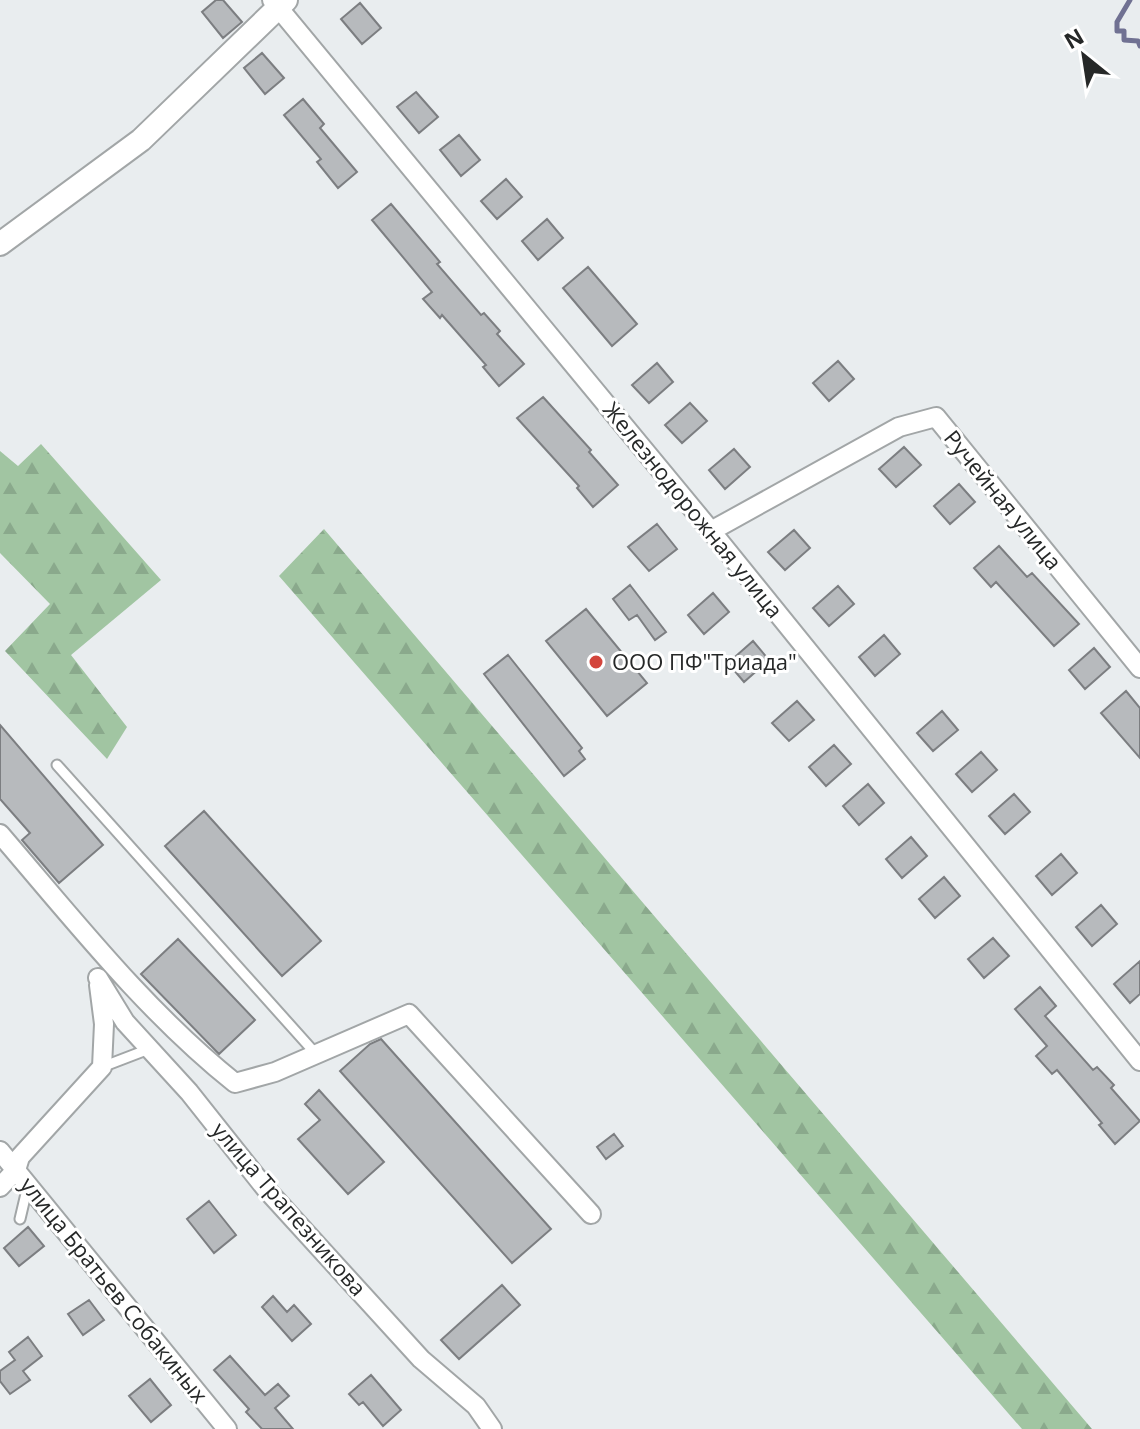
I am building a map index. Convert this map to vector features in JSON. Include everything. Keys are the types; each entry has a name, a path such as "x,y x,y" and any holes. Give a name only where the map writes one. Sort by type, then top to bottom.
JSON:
{"street":[{"path":"0,244 141,140 279,2"},
{"name":"Железнодорожная улица","path":"279,2 1140,1061"},
{"name":"Ручейная улица","path":"711,531 899,427 936,417 1140,668"},
{"path":"0,834 94,943 198,1053 235,1083 275,1072 409,1014 591,1214"},
{"path":"0,1187 16,1170 20,1157 102,1067 104,1024 94,943"},
{"name":"улица Трапезникова","path":"98,978 125,1022 189,1092 266,1189 421,1359 476,1406 492,1429"},
{"name":"улица Братьев Собакиных","path":"0,1151 227,1429"}],"lane":[{"path":"57,765 316,1054"},
{"path":"102,1067 149,1049"},
{"path":"20,1219 28,1185"}],"green space":[{"path":"41,444 161,580 71,655 127,727 107,759 5,651 50,604 0,553 0,451 18,466"},
{"path":"324,529 1092,1429 1022,1429 279,576"}],"building":[{"path":"216,0 223,0 242,22 223,38 202,12"},
{"path":"360,3 381,28 362,44 341,19"},
{"path":"262,53 284,78 265,94 244,68"},
{"path":"416,92 438,117 419,133 397,107"},
{"path":"303,99 324,124 320,128 357,172 338,188 317,162 321,159 284,115"},
{"path":"459,135 480,160 461,176 440,150"},
{"path":"506,179 522,197 497,219 481,201"},
{"path":"391,204 440,262 437,264 481,315 484,313 500,331 497,334 524,364 499,386 483,367 486,365 442,315 440,318 423,299 432,292 372,220"},
{"path":"547,219 563,238 538,260 522,241"},
{"path":"588,267 637,324 612,346 563,288"},
{"path":"838,361 854,379 829,401 813,383"},
{"path":"657,363 673,382 649,403 632,385"},
{"path":"543,397 618,485 593,507 577,488 579,486 517,418"},
{"path":"690,403 707,421 682,443 665,425"},
{"path":"904,447 921,465 896,487 879,469"},
{"path":"734,449 750,467 725,489 709,470"},
{"path":"959,484 975,502 950,524 934,506"},
{"path":"657,524 677,549 649,571 628,547"},
{"path":"794,530 810,548 785,570 768,552"},
{"path":"999,546 1027,577 1032,573 1079,624 1054,646 996,582 991,587 974,568"},
{"path":"630,585 666,632 655,640 637,615 629,620 613,599"},
{"path":"838,586 854,604 829,626 813,608"},
{"path":"713,593 729,612 704,634 688,615"},
{"path":"586,609 647,683 607,716 546,641"},
{"path":"884,635 900,654 875,676 859,657"},
{"path":"753,641 769,660 744,682 728,663"},
{"path":"1094,648 1110,667 1085,689 1069,670"},
{"path":"508,655 582,748 579,751 585,759 564,776 484,674"},
{"path":"1126,691 1140,708 1140,758 1101,713"},
{"path":"797,701 814,720 789,741 772,723"},
{"path":"942,711 958,730 933,751 917,733"},
{"path":"0,725 103,845 59,883 22,840 30,833 0,799"},
{"path":"834,745 851,764 826,786 809,767"},
{"path":"981,752 997,770 972,792 956,774"},
{"path":"868,784 884,803 859,825 843,806"},
{"path":"1014,794 1030,812 1005,834 989,816"},
{"path":"204,811 321,941 282,976 165,846"},
{"path":"911,837 927,856 902,878 886,859"},
{"path":"1061,854 1077,873 1052,895 1036,876"},
{"path":"944,877 960,896 935,918 919,899"},
{"path":"1101,905 1117,924 1092,946 1076,927"},
{"path":"993,938 1009,956 984,978 968,959"},
{"path":"178,939 255,1020 219,1054 141,974"},
{"path":"1140,961 1140,994 1130,1003 1114,984"},
{"path":"1040,987 1056,1006 1045,1016 1093,1070 1097,1067 1114,1085 1111,1088 1140,1121 1115,1144 1099,1125 1102,1123 1057,1070 1052,1074 1036,1056 1047,1046 1015,1009"},
{"path":"381,1039 551,1229 512,1263 340,1071 370,1044"},
{"path":"319,1090 384,1162 348,1194 298,1139 320,1120 305,1104"},
{"path":"614,1134 623,1146 606,1159 597,1147"},
{"path":"209,1201 236,1235 214,1253 187,1219"},
{"path":"28,1227 44,1246 19,1266 4,1248"},
{"path":"502,1285 520,1305 459,1359 441,1340"},
{"path":"273,1296 287,1312 294,1305 311,1324 292,1341 262,1307"},
{"path":"89,1300 104,1320 83,1335 68,1314"},
{"path":"28,1337 42,1356 23,1371 30,1380 10,1394 0,1381 0,1371 15,1360 9,1352"},
{"path":"230,1356 265,1395 278,1384 289,1396 275,1408 293,1429 262,1429 246,1412 249,1409 214,1370"},
{"path":"371,1375 401,1410 383,1426 363,1402 359,1405 349,1394"},
{"path":"150,1379 171,1405 151,1422 129,1396"}],"waterway":[{"path":"1130,0 1117,22 1117,31 1124,31 1124,40 1138,41 1140,46"}],"place":[{"name":"ООО ПФ\"Триада\"","path":"596,662"}]}
